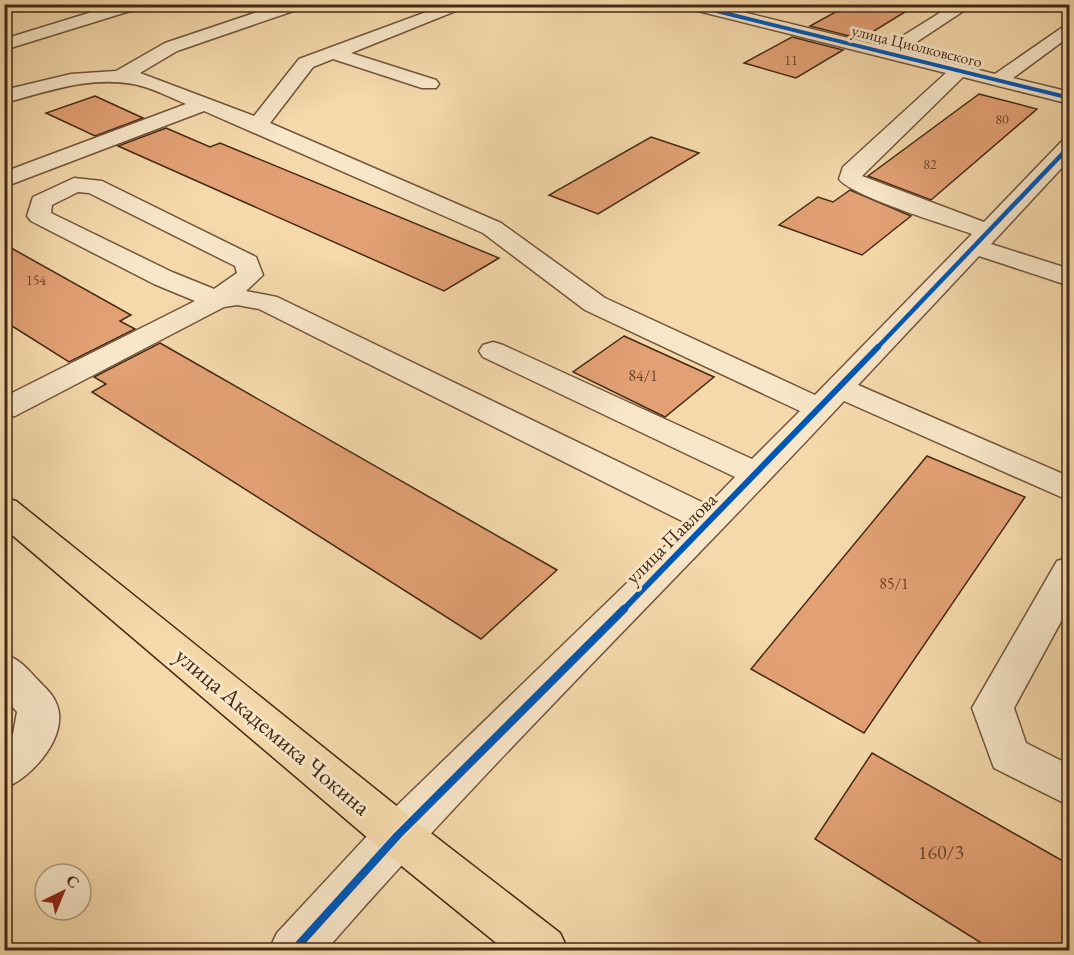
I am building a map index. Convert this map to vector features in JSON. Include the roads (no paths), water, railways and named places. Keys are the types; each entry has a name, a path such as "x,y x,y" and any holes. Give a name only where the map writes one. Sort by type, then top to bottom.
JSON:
{"main road":[{"name":"улица Академика Чокина","path":"4,509 398,835 543,951"}],"street":[{"path":"4,45 137,4"},
{"path":"122,76 171,47 299,4"},
{"path":"258,125 304,65 330,52 465,4"},
{"name":"улица Циолковского","path":"688,4 1070,98"},
{"path":"740,17 765,4"},
{"path":"888,53 966,4"},
{"path":"999,80 1070,27"},
{"path":"330,52 429,84"},
{"path":"959,71 851,172 850,179 1070,278"},
{"path":"4,97 62,81 122,76 139,79 201,105 258,125 492,228 595,304 829,398 1070,490"},
{"path":"4,180 201,105"},
{"name":"улица Павлова","path":"294,951 398,835 712,521 1070,146"},
{"path":"4,409 217,300 250,275 247,262 94,186 74,184 41,202 39,216 164,278 217,300 237,297 267,303 712,521"},
{"path":"493,351 756,474"},
{"path":"1070,570 993,708 1010,755 1070,787"},
{"path":"4,670 38,707 37,731 17,760 4,770"}]}
